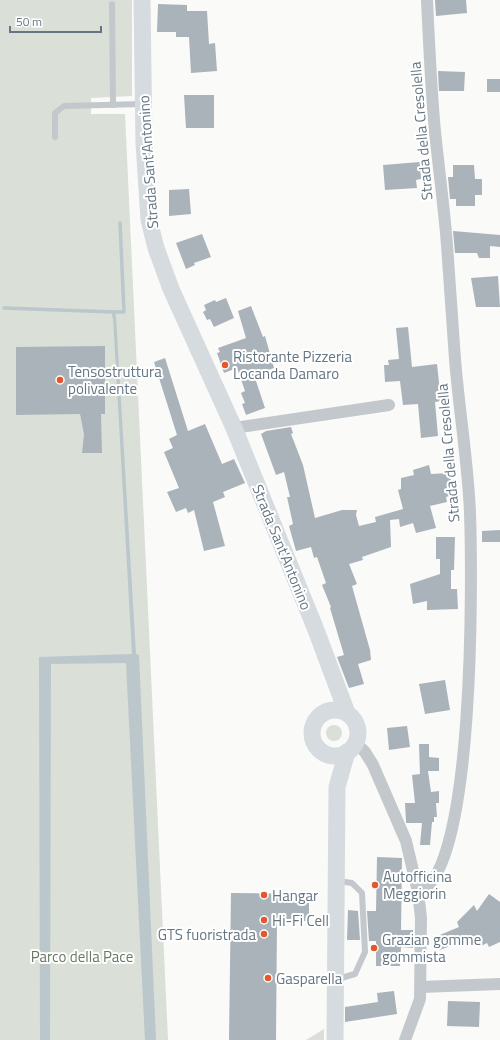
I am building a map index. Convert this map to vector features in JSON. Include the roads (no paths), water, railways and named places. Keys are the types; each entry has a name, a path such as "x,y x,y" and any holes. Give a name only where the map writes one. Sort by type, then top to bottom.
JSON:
{"main road":[{"name":"Strada Sant'Antonino","path":"142,0 143,104 149,220 156,248 171,289 234,428 316,630 346,713 352,717 357,729 337,787 334,978 335,1040"},
{"name":"Strada Sant'Antonino","path":"329,667 329,690 325,704 312,729 312,737 330,769 337,787"},
{"path":"319,715 332,710 346,713"},
{"path":"320,750 333,756 351,747"}],"street":[{"name":"Strada della Cresolella","path":"418,892 422,891 432,883 439,872 454,824 469,698 472,620 470,511 435,130 427,0"},
{"path":"234,428 389,405"},
{"path":"351,747 365,752 373,765 406,841 418,892 421,918 420,999 405,1040"},
{"path":"420,987 500,984"}],"lane":[{"path":"112,4 113,105"},
{"path":"55,137 55,113 64,106 143,104"},
{"path":"334,978 341,978 355,974 365,952 362,893 352,883 335,881"}],"waterway":[{"path":"114,317 114,312 124,312 120,223"},
{"path":"4,308 114,312"}],"place":[{"name":"Ristorante Pizzeria Locanda Damaro","path":"225,365"},
{"name":"Tensostruttura polivalente","path":"60,380"},
{"name":"Autofficina Meggiorin","path":"375,885"},
{"name":"Hangar","path":"264,895"},
{"name":"Hi-Fi Cell","path":"264,920"},
{"name":"GTS fuoristrada","path":"264,934"},
{"name":"Grazian gomme gommista","path":"374,948"},
{"name":"Gasparella","path":"268,978"}],"park label":[{"name":"Parco della Pace","path":"82,956"}]}
